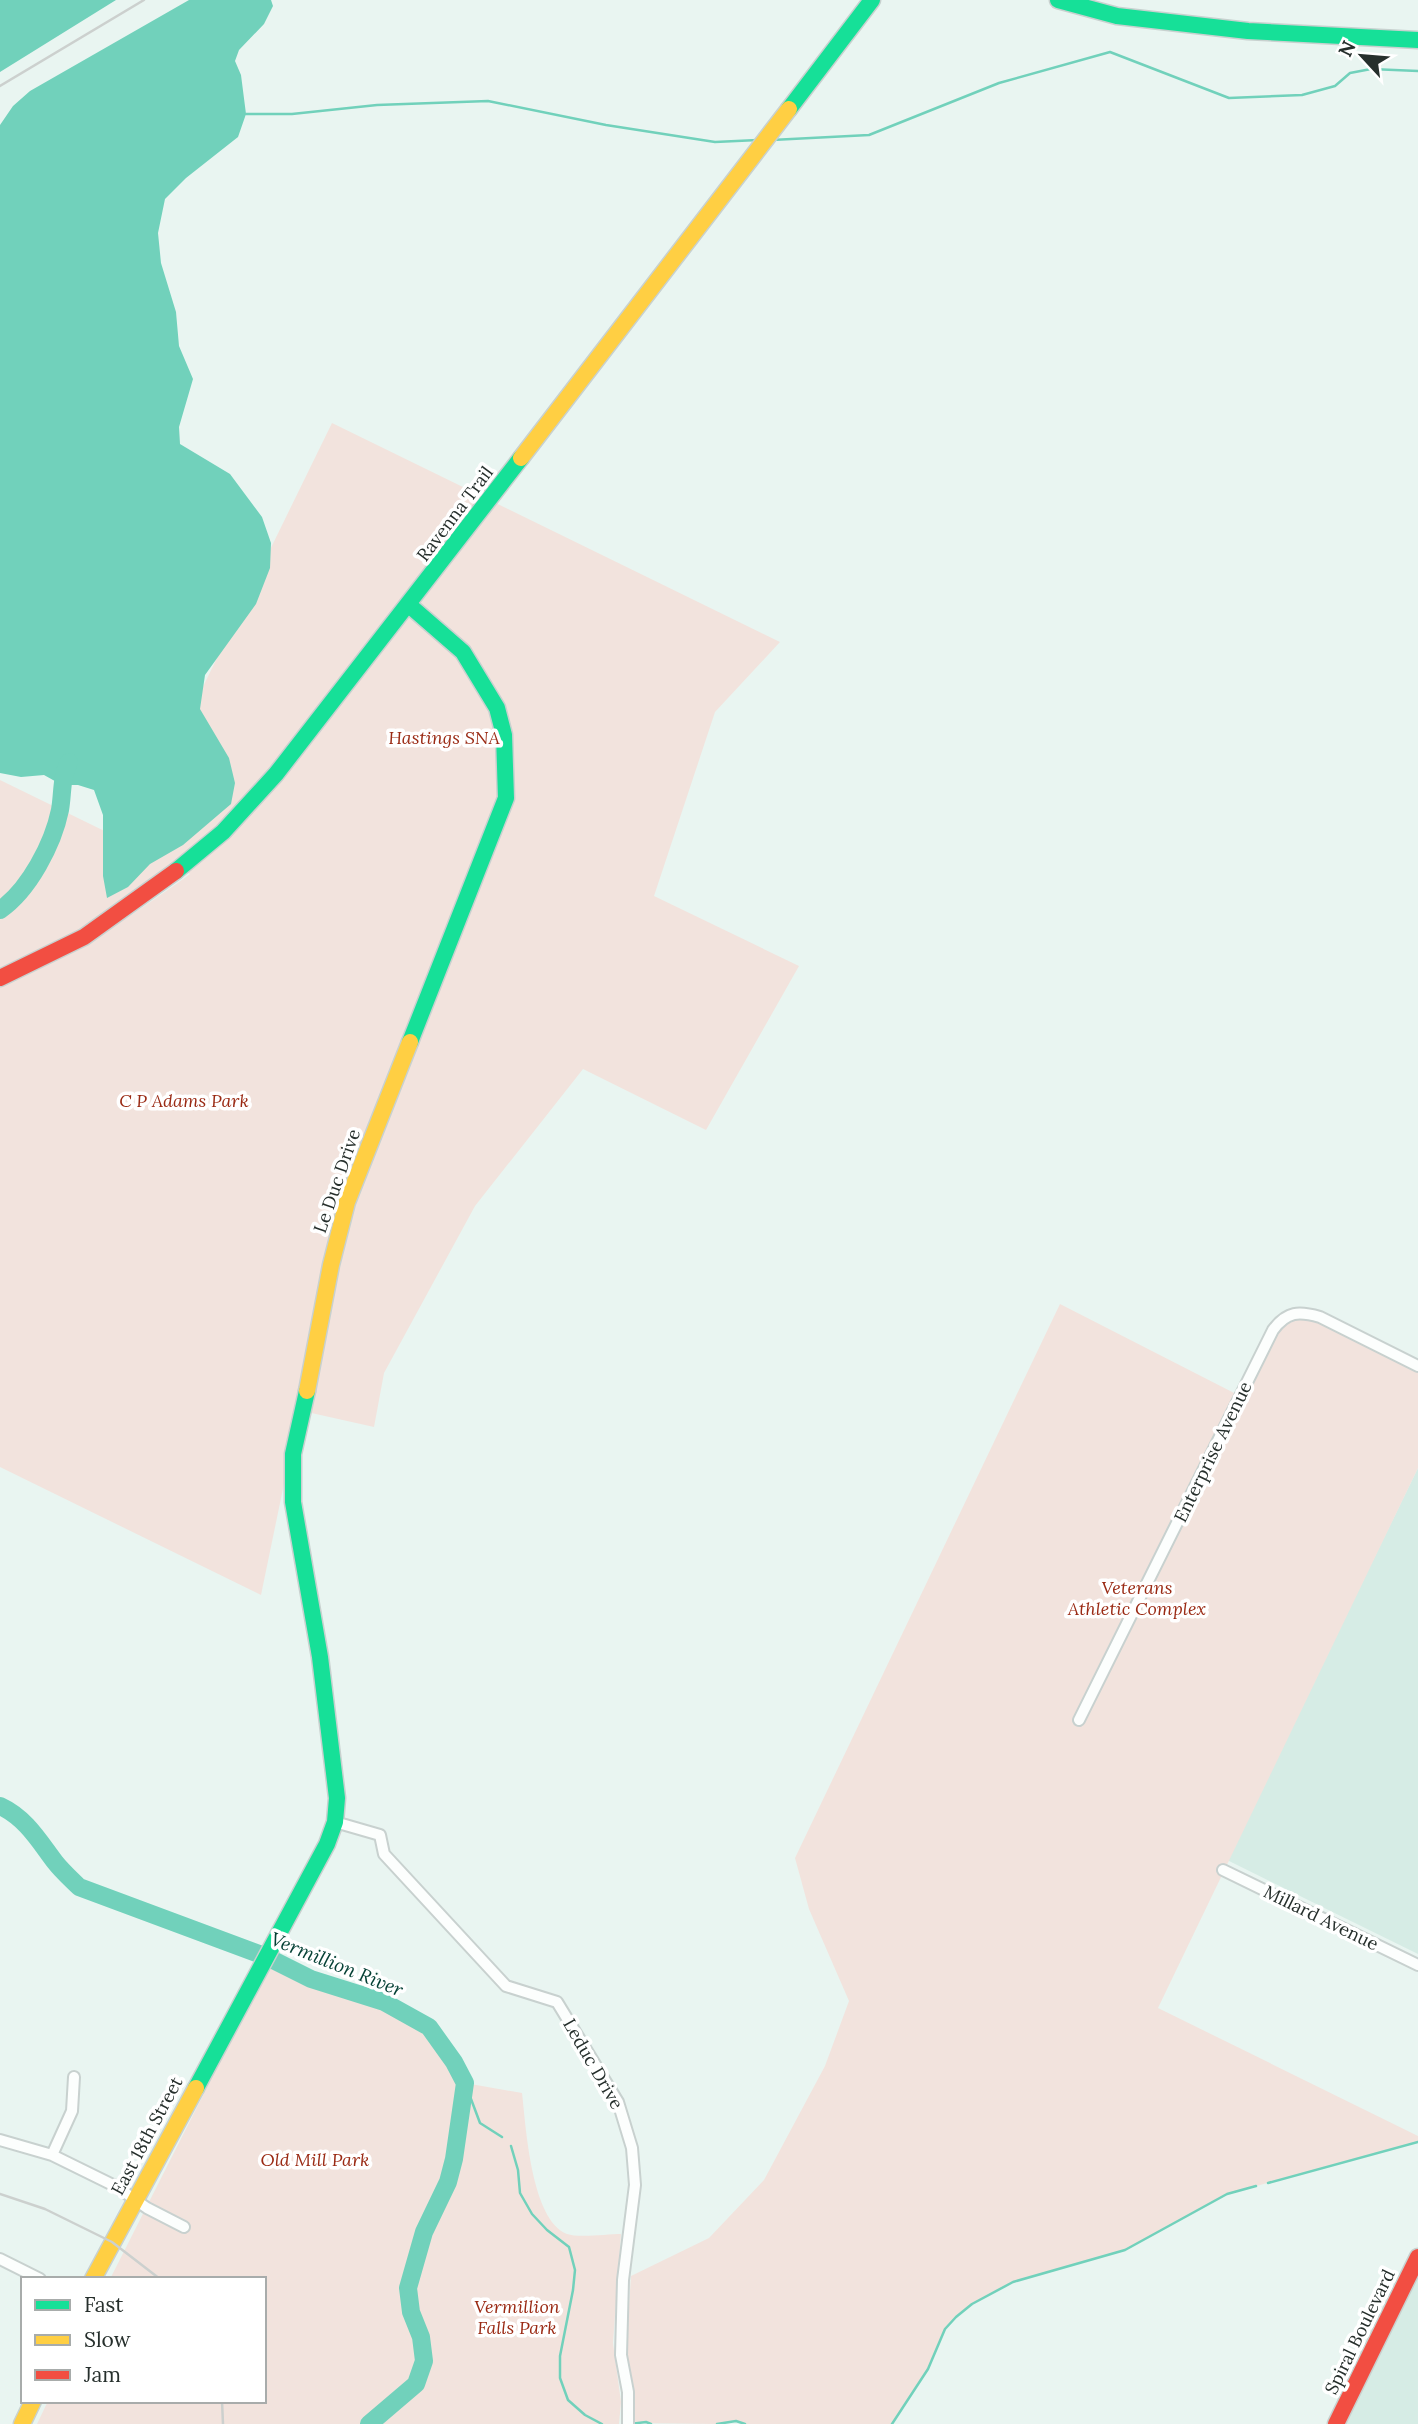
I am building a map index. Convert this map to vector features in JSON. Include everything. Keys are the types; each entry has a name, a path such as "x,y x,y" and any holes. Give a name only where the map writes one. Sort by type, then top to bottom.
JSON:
{"street":[{"name":"Ravenna Trail","path":"0,978 84,937 176,871 223,832 276,774 409,605 872,0"},
{"path":"1058,0 1117,16 1221,28 1418,40"},
{"name":"Le Duc Drive","path":"335,1822 337,1798 332,1748 320,1657 293,1502 293,1454 331,1265 347,1202 506,799 504,735 497,708 463,652 409,605"},
{"name":"Enterprise Avenue","path":"1079,1720 1280,1320 1304,1312 1320,1317 1418,1366"},
{"name":"East 18th Street","path":"94,2277 327,1844 335,1822"},
{"name":"Leduc Drive","path":"335,1822 380,1835 384,1854 506,1986 557,2002 618,2102 632,2148 635,2185 623,2280 621,2355 628,2392 628,2424"},
{"name":"Millard Avenue","path":"1223,1870 1418,1965"},
{"path":"52,2155 72,2111 74,2077"},
{"path":"0,2140 52,2155 117,2187 184,2227"},
{"name":"Spiral Boulevard","path":"1336,2424 1418,2256"},
{"path":"0,2259 36,2277"},
{"path":"22,2424 32,2403"}],"shaded area":[{"path":"0,0 116,0 0,72"},
{"path":"189,0 271,0 273,6 264,24 239,50 235,61 241,75 246,114 238,137 186,178 165,199 158,233 161,263 176,312 179,346 193,379 179,427 180,444 230,474 262,517 271,543 270,568 256,604 205,675 200,709 229,758 235,783 231,804 183,845 150,864 128,887 107,898 103,876 103,815 94,790 78,785 62,785 44,775 21,777 0,773 0,125 13,106 30,91"},
{"path":"1418,1468 1418,1954 1227,1860"},
{"path":"1418,2257 1418,2424 1336,2424"}],"green space":[{"name":"Hastings SNA","path":"332,423 780,642 715,712 654,896 799,966 706,1130 583,1069 475,1206 384,1373 374,1427 307,1412 357,1162 292,1445 261,1595 0,1467 0,987 98,936 190,874 179,868 138,899 0,974 0,780 127,842"},
{"name":"Veterans Athletic Complex","path":"1060,1304 1240,1396 1273,1330 1304,1313 1418,1366 1418,1468 1158,2008 1418,2136 1418,2142 1227,2194 1125,2250 1013,2282 972,2304 945,2329 928,2369 892,2424 745,2424 735,2421 717,2424 635,2423 626,2351 631,2276 709,2238 764,2180 825,2066 849,2001 809,1909 795,1858"},
{"name":"Old Mill Park","path":"272,1959 311,1979 384,2002 429,2027 454,2062 465,2083 522,2093 532,2171 545,2211 555,2225 567,2234 621,2234 613,2343 621,2402 619,2424 37,2424 47,2403 266,2403 266,2277 111,2277"}],"waterway":[{"path":"772,140 869,135 999,83 1110,52 1229,98 1302,95 1335,86 1350,73 1371,69 1418,71"},
{"path":"246,114 292,114 377,105 488,101 606,125 715,142 758,140"},
{"name":"Vermillion River","path":"0,910 21,891 46,851 57,823 63,779 69,762"},
{"name":"Vermillion River","path":"0,1806 25,1823 79,1887 267,1957 311,1979 384,2002 429,2027 454,2062 465,2083 454,2159 448,2182 424,2232 408,2288 411,2312 421,2337 424,2361 416,2384 369,2424"},
{"path":"465,2083 480,2123 502,2137"},
{"path":"1268,2183 1418,2142"},
{"path":"511,2146 518,2170 520,2193 532,2214 569,2247 575,2270 560,2356 560,2378 568,2400 585,2415 602,2424"},
{"path":"892,2424 928,2369 945,2329 972,2304 1013,2282 1125,2250 1227,2194 1256,2186"},
{"path":"717,2424 736,2421 745,2424"},
{"path":"630,2424 651,2424"}],"railway":[{"path":"0,86 144,0"},
{"path":"0,2194 45,2209 112,2242 157,2277"},
{"path":"222,2403 223,2424"}],"traffic: fast":[{"path":"789,109 872,0"},
{"path":"1058,0 1117,16 1248,31 1418,40"},
{"path":"176,871 223,832 276,774 521,458"},
{"path":"409,605 463,652 497,708 504,735 506,798 410,1042"},
{"path":"196,2088 327,1844 335,1822 337,1798 320,1657 293,1502 293,1454 307,1391"}],"traffic: slow":[{"path":"521,458 789,109"},
{"path":"307,1391 331,1265 347,1202 410,1042"},
{"path":"94,2277 196,2088"},
{"path":"22,2424 32,2403"}],"traffic: jam":[{"path":"0,978 84,937 176,871"},
{"path":"1336,2424 1418,2257"}],"park label":[{"name":"C P Adams Park","path":"184,1101"},
{"name":"Vermillion Falls Park","path":"517,2317"}]}
